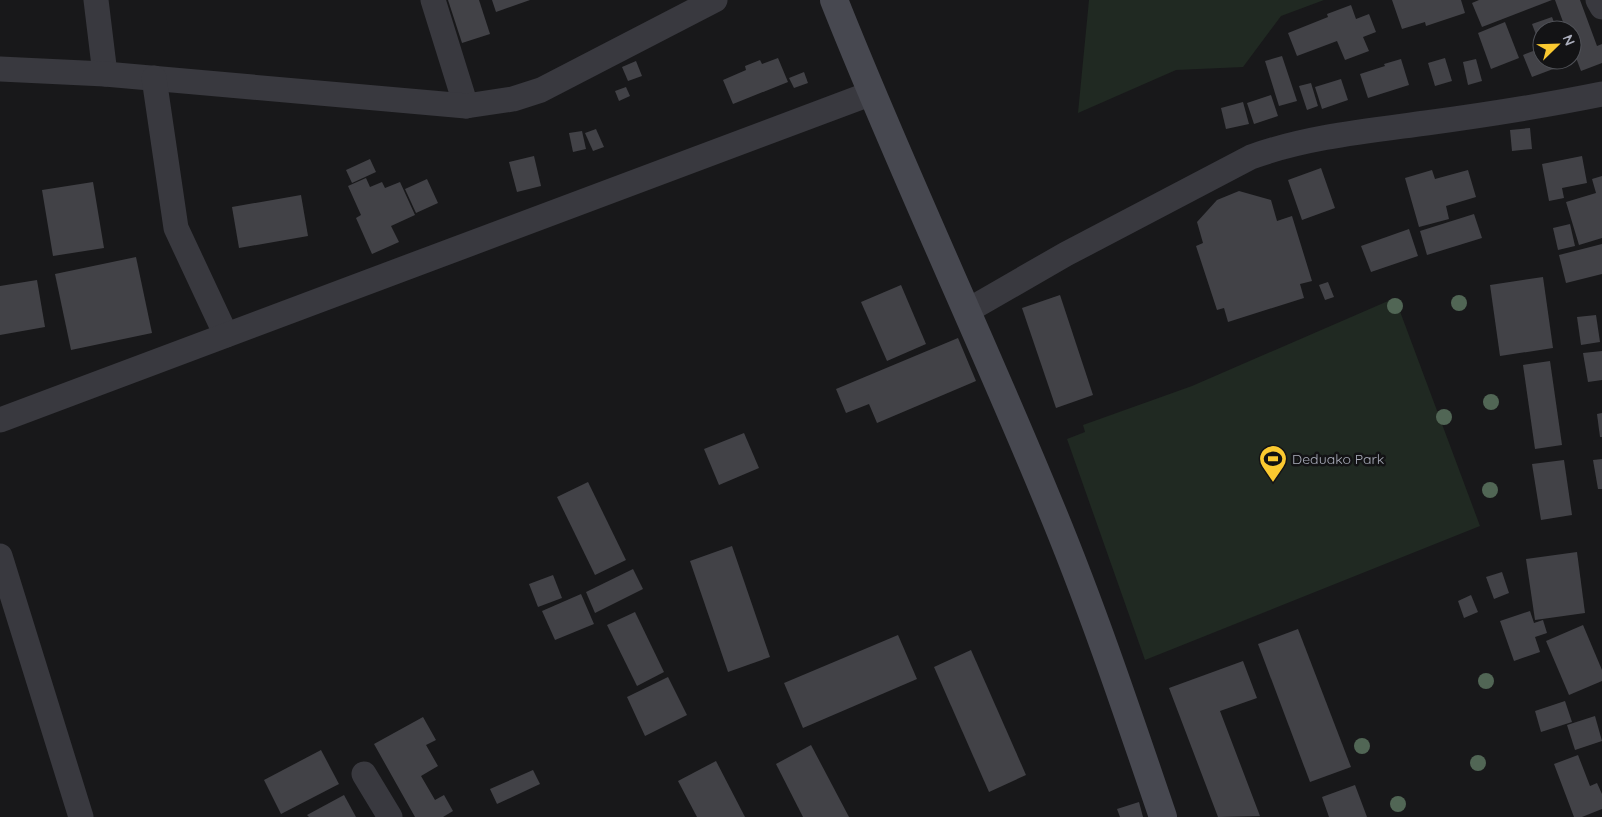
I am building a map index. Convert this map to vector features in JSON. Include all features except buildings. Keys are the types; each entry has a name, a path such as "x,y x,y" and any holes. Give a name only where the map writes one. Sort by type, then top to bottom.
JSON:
{"street":[{"path":"96,0 105,74"},
{"path":"433,0 466,106"},
{"path":"0,69 105,74 466,106 514,100 542,90 715,0"},
{"path":"834,0 872,93 1049,502 1126,709 1163,817"},
{"path":"1598,0 1602,7"},
{"path":"154,78 176,228 226,335"},
{"path":"0,420 872,93"},
{"path":"967,311 1074,250 1250,157 1278,148 1362,132 1494,114 1602,94"},
{"path":"0,556 80,817"},
{"path":"364,774 390,817"}],"shaded area":[{"path":"1089,0 1324,0 1281,16 1243,67 1176,70 1078,113"},
{"name":"Deduako Park","path":"1395,298 1480,526 1145,660 1067,439 1085,432 1083,425 1192,386"}],"place":[{"name":"Deduako Park","path":"1273,483"}]}
